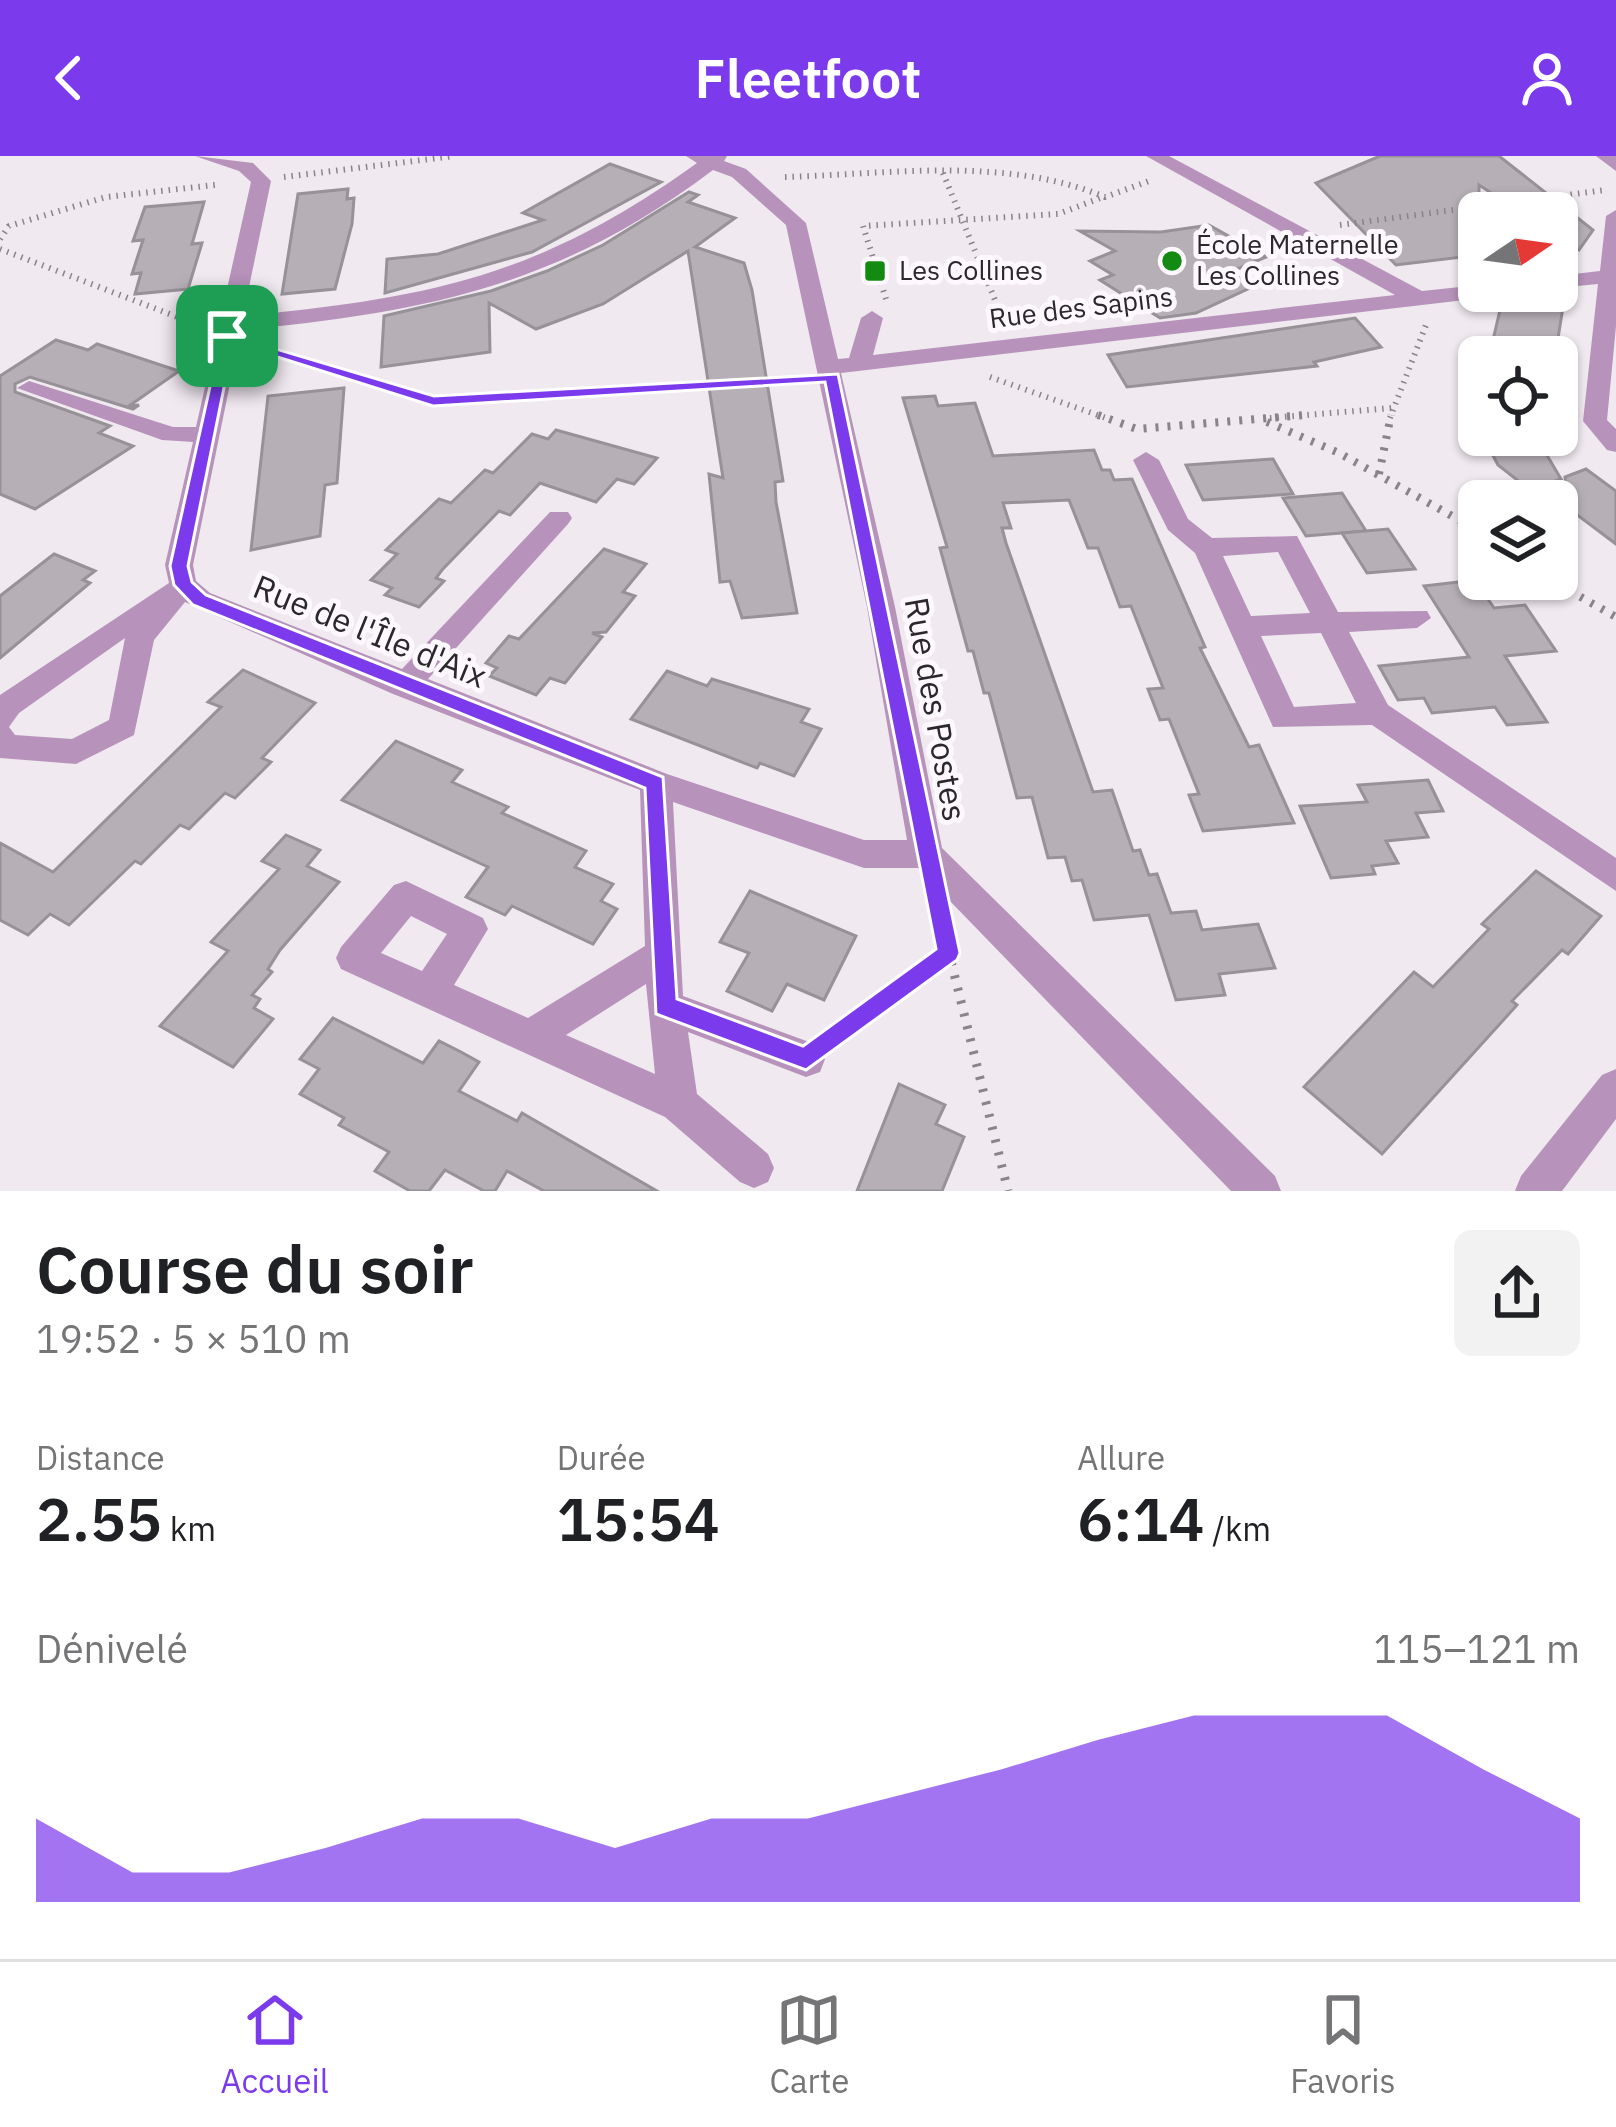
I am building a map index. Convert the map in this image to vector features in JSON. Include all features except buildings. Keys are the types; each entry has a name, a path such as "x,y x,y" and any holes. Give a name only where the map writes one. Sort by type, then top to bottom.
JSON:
{"street":[{"path":"184,585 179,566 261,181 246,166 204,156"},
{"path":"1155,156 1428,297"},
{"path":"1606,156 1616,165"},
{"path":"229,330 432,301 524,275 592,242 709,158"},
{"name":"Rue des Postes","path":"709,158 772,197 796,223 841,369 926,854 1260,1191"},
{"path":"1616,216 1595,421 1616,444"},
{"path":"1578,280 1608,276"},
{"name":"Rue des Sapins","path":"841,369 1458,294"},
{"path":"841,369 882,318"},
{"path":"29,388 171,435 206,434"},
{"path":"1146,460 1177,524 1206,548 1284,719 1377,713"},
{"path":"404,686 559,518"},
{"path":"1206,548 1287,542 1377,713 1616,876"},
{"path":"0,718 8,705 74,656 184,585"},
{"path":"0,736 3,747 76,752 123,727 140,637 184,585"},
{"name":"Rue de l'Île d'Aix","path":"184,585 200,600 404,686 656,783 864,854 926,854"},
{"path":"1243,627 1417,618"},
{"path":"656,783 665,1006 679,1105"},
{"path":"530,1037 662,956"},
{"path":"430,991 679,1105 754,1168"},
{"path":"665,1006 806,1058"},
{"path":"1536,1191 1616,1088"}],"path":[{"path":"882,318 862,226 1058,214 1181,170"},
{"path":"793,179 1039,172 1105,196"},
{"path":"943,173 1014,346"},
{"path":"1297,232 1616,189"},
{"path":"0,249 433,401 841,369"},
{"path":"1379,474 1392,408 1428,297"},
{"path":"934,355 1138,429 1392,408"},
{"path":"1266,422 1379,474 1458,519"},
{"path":"1578,595 1616,617"},
{"path":"926,854 1008,1191"},
{"path":"806,1058 949,953"}],"place":[{"name":"École Maternelle Les Collines","path":"1172,261"},
{"name":"Les Collines","path":"875,271"}],"route":[{"path":"227,336 433,401 832,377 949,953 806,1058 665,1006 656,783 404,686 200,600 184,585 179,566 227,336"}]}
